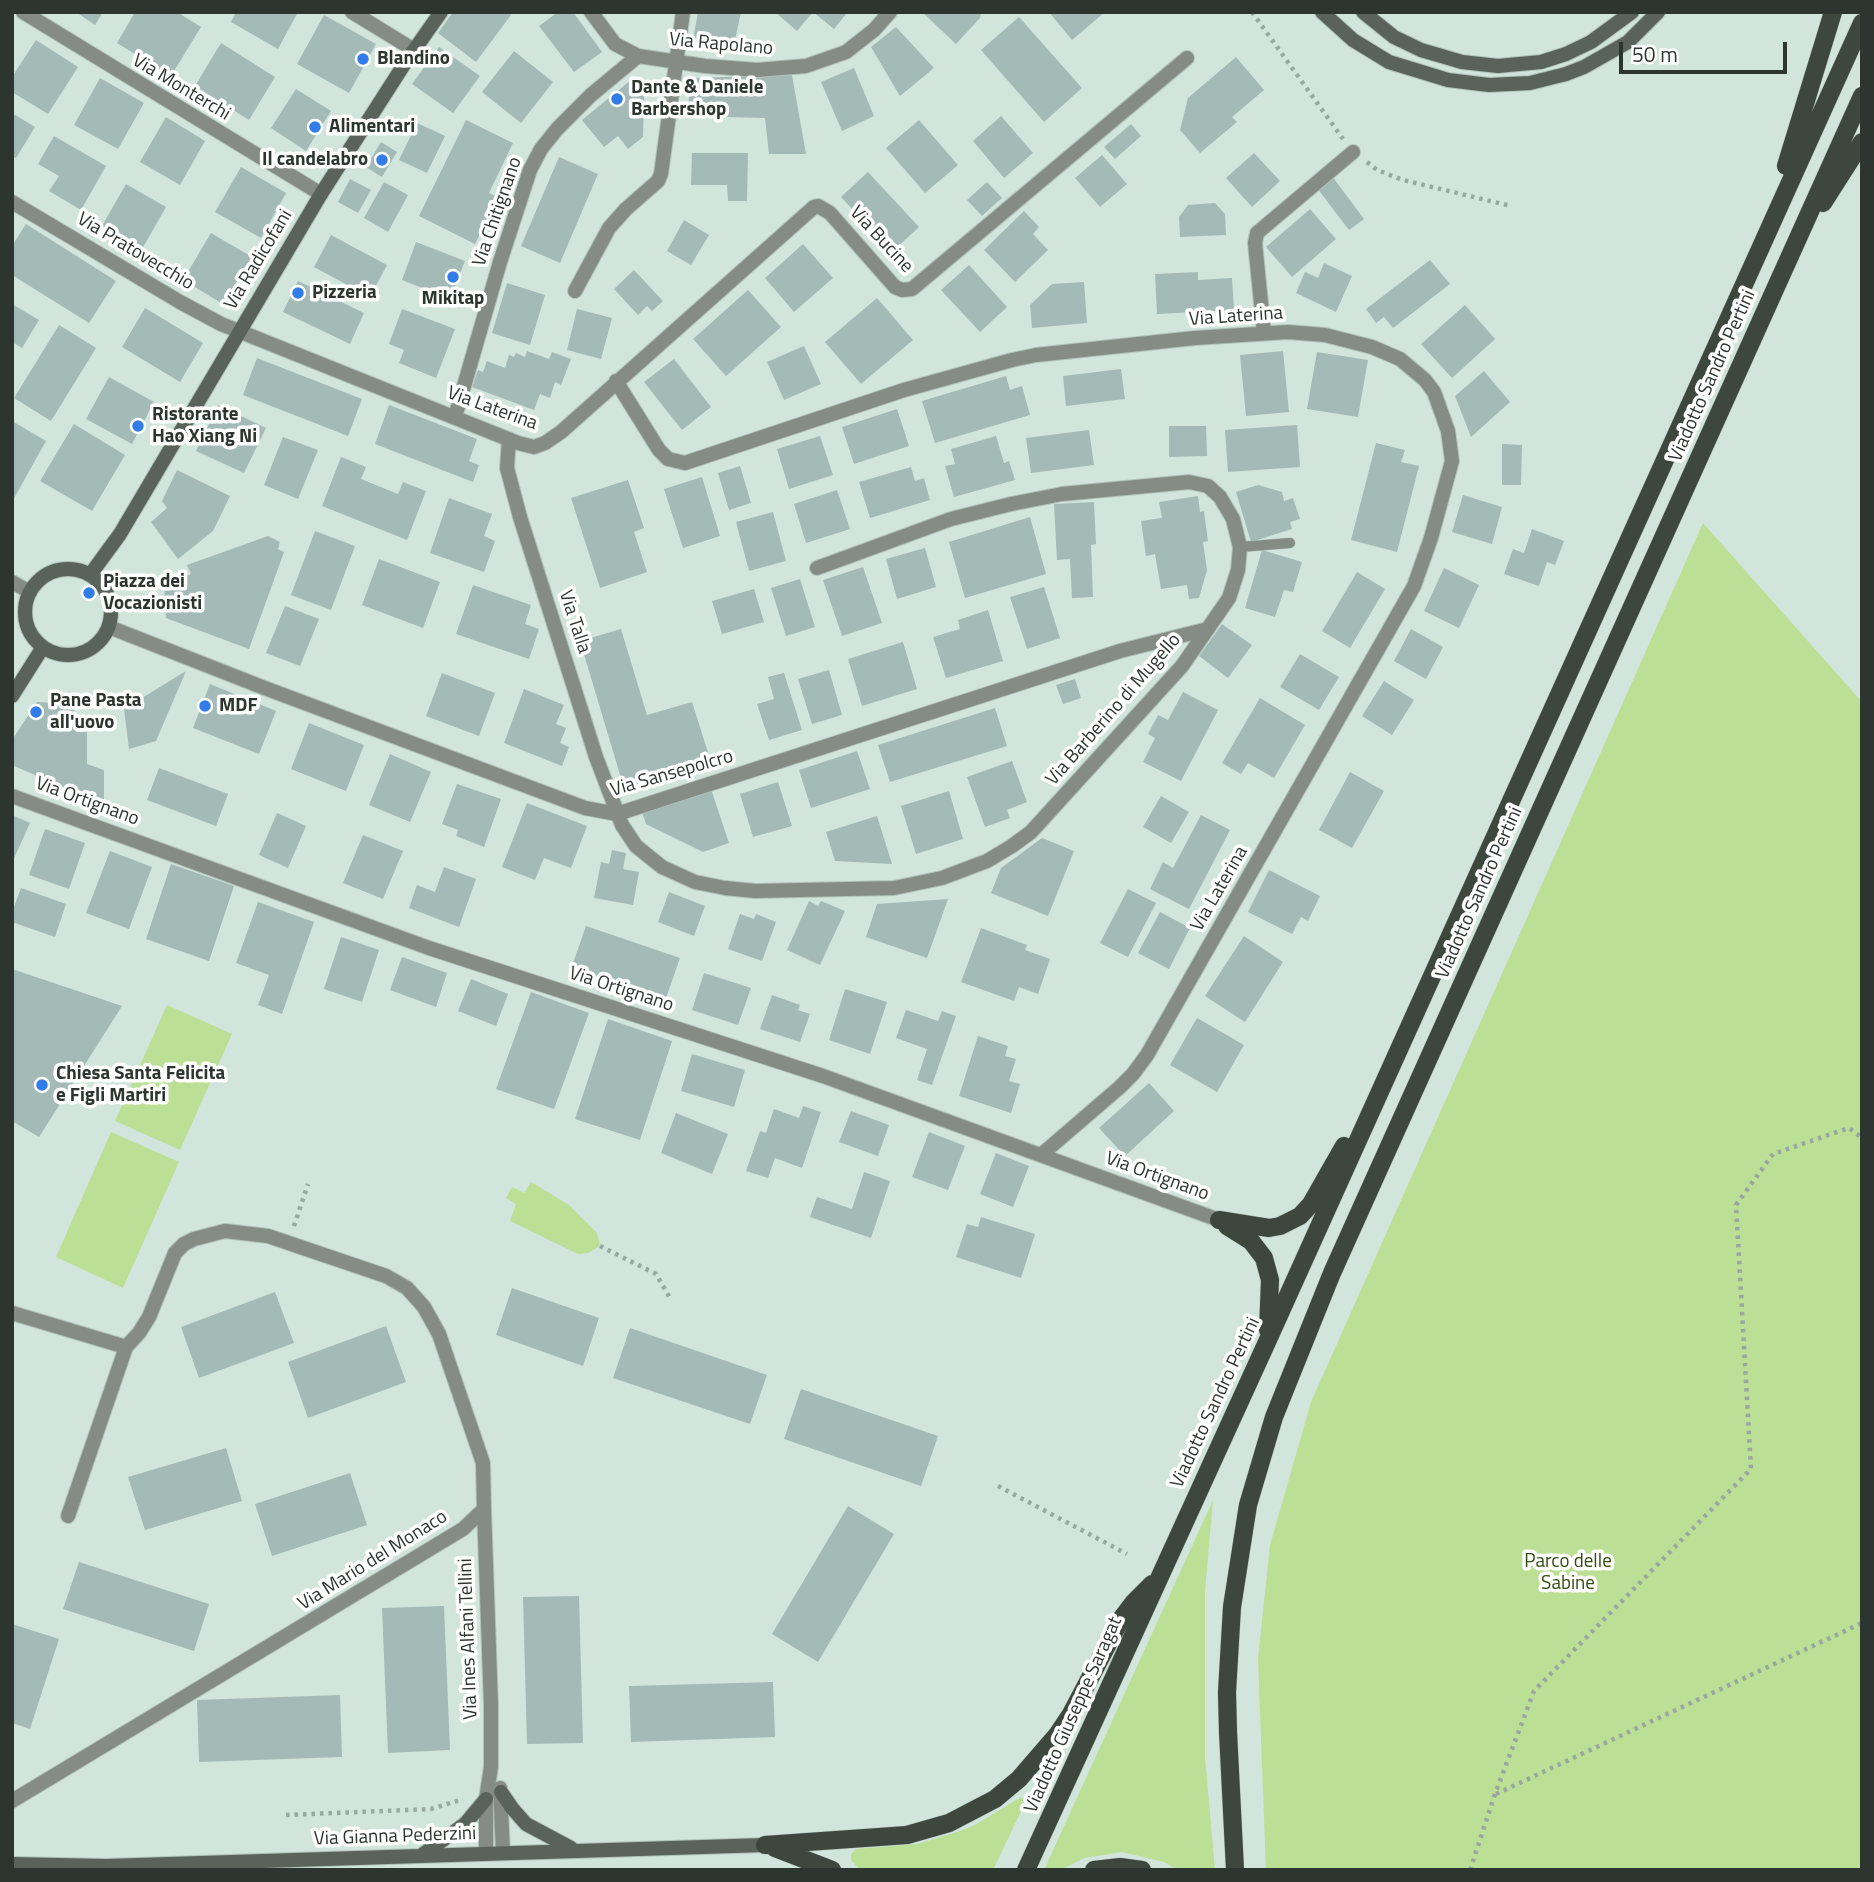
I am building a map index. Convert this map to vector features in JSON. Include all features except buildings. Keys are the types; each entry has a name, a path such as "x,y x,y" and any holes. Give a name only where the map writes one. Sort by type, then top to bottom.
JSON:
{"main road":[{"path":"1766,234 1833,12"},
{"name":"Viadotto Sandro Pertini","path":"1160,1577 1862,23"},
{"name":"Viadotto Sandro Pertini","path":"1235,1870 1228,1732 1232,1607 1244,1524 1265,1445 1294,1364 1338,1260 1862,96"},
{"path":"1796,243 1862,142"},
{"path":"1219,1220 1269,1228 1280,1226 1300,1216 1311,1204 1351,1135 1374,1103"},
{"path":"1219,1220 1251,1241 1264,1258 1270,1280 1267,1342"},
{"path":"765,1845 914,1833 961,1818 995,1799 1019,1779 1057,1735 1071,1714 1121,1619 1160,1577"},
{"name":"Viadotto Giuseppe Saragat","path":"1026,1870 1160,1577"},
{"path":"765,1845 831,1870"},
{"path":"1094,1870 1119,1867 1142,1870"}],"street":[{"name":"Via Monterchi","path":"23,12 321,194"},
{"path":"352,12 414,50"},
{"name":"Via Radicofani","path":"90,575 120,534 321,194 441,12"},
{"name":"Via Rapolano","path":"591,12 615,44 638,57 757,70 806,66 846,52 874,30 890,12"},
{"path":"575,291 610,228 626,209 658,181 664,164 684,12"},
{"path":"1322,12 1353,40 1390,62 1448,80 1489,85 1549,80 1584,67 1628,42 1658,12"},
{"path":"1363,12 1394,37 1420,50 1462,62 1498,66 1541,62 1566,54 1591,41 1632,12"},
{"name":"Via Chitignano","path":"455,417 530,170 541,149 557,129 591,95 638,57"},
{"name":"Via Bucine","path":"616,381 814,207 823,208 830,213 895,287 902,290 912,289 1187,58"},
{"path":"1264,333 1255,243 1257,233 1353,152"},
{"name":"Via Pratovecchio","path":"13,203 180,302 240,331"},
{"name":"Via Laterina","path":"240,331 534,447 561,432 616,381 659,450 668,460 685,463 904,390 1012,360 1048,354 1264,333 1325,335 1372,347 1409,365 1425,380 1434,392 1451,446 1451,471 1414,586 1156,1041 1133,1074 1041,1155"},
{"name":"Via Talla","path":"509,439 507,468 520,517 617,814"},
{"name":"Via Barberino di Mugello","path":"617,814 636,846 662,867 695,882 725,888 755,891 894,888 942,878 987,861 1031,832 1182,666 1229,598 1238,570 1240,547 1233,519 1220,497 1208,485 1189,482 1079,492 1011,504 951,519 817,568"},
{"path":"63,569 76,569 90,575 99,581 111,603 109,626 102,639 91,649 77,654 62,655 43,647 30,631 26,619 30,592 38,581 49,573 63,569"},
{"path":"12,582 30,592"},
{"name":"Via Sansepolcro","path":"109,626 262,687 585,808 617,814 1120,651 1208,629"},
{"path":"12,696 43,647"},
{"name":"Via Ortignano","path":"12,796 429,948 822,1076 1219,1220"},
{"path":"68,1516 126,1347 149,1317 176,1253 184,1244 209,1234 239,1231 268,1236 386,1276 412,1293 429,1314 439,1334 482,1456 484,1509"},
{"path":"12,1313 126,1347"},
{"name":"Via Ines Alfani Tellini","path":"484,1509 491,1768 486,1799 486,1853"},
{"name":"Via Mario del Monaco","path":"12,1801 452,1536 484,1509"},
{"name":"Via Ines Alfani Tellini","path":"491,1768 501,1792 502,1852"},
{"path":"501,1792 526,1824 572,1849"},
{"path":"421,1856 465,1824 486,1799"},
{"name":"Via Gianna Pederzini","path":"12,1857 19,1863 106,1866 572,1849 765,1845"}],"lane":[{"path":"1240,547 1290,543"}],"path":[{"path":"1252,12 1353,152 1377,170 1403,180 1511,206"},
{"path":"1470,1870 1534,1691 1751,1469 1736,1205 1773,1154 1849,1128 1862,1138"},
{"path":"294,1226 308,1184"},
{"path":"600,1246 656,1274 670,1298"},
{"path":"998,1486 1126,1554"},
{"path":"1495,1794 1862,1623"},
{"path":"286,1815 431,1809 468,1797"}],"green space":[{"name":"Parco delle Sabine","path":"1703,523 1862,702 1862,1870 1266,1870 1258,1659 1270,1545 1311,1402"},
{"path":"167,1005 232,1034 180,1150 115,1121"},
{"path":"111,1132 179,1162 123,1288 56,1257"},
{"path":"531,1182 569,1205 597,1233 600,1246 588,1253 578,1254 510,1221 516,1204 506,1198 512,1187 524,1193"},
{"path":"1213,1500 1205,1591 1205,1757 1215,1870 1178,1870 1164,1862 1122,1852 1084,1858 1061,1870 1044,1870"},
{"path":"1021,1797 1025,1800 1024,1805 993,1870 860,1870 851,1860 851,1854 856,1849 917,1844 957,1832 975,1825"}],"place":[{"name":"Blandino","path":"363,59"},
{"name":"Dante & Daniele Barbershop","path":"617,99"},
{"name":"Alimentari","path":"315,127"},
{"name":"Il candelabro","path":"382,160"},
{"name":"Mikitap","path":"453,277"},
{"name":"Pizzeria","path":"298,293"},
{"name":"Ristorante Hao Xiang Ni","path":"138,426"},
{"name":"Piazza dei Vocazionisti","path":"89,593"},
{"name":"MDF","path":"205,706"},
{"name":"Pane Pasta all'uovo","path":"36,712"},
{"name":"Chiesa Santa Felicita e Figli Martiri","path":"42,1085"}]}
